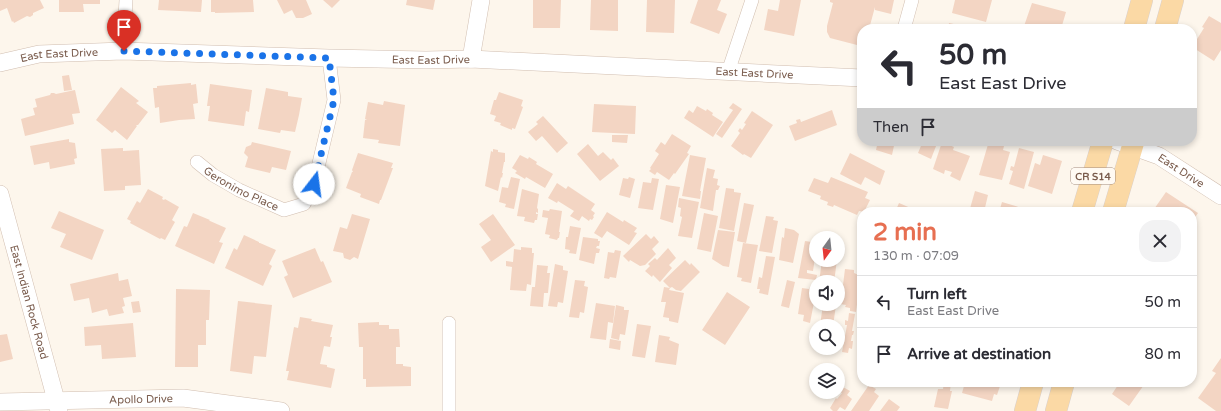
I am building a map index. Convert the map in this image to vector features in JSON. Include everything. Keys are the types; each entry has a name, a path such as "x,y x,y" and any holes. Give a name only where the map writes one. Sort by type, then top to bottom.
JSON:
{"main road":[{"path":"1135,24 1142,0"},
{"path":"1167,24 1174,0"},
{"name":"CR S14","path":"1083,207 1102,146"},
{"name":"CR S14","path":"1114,207 1127,146"},
{"path":"1025,411 1032,387"},
{"path":"1056,411 1063,387"}],"street":[{"path":"124,51 126,0"},
{"path":"471,59 481,0"},
{"path":"728,72 752,0"},
{"path":"905,24 912,0"},
{"name":"East East Drive","path":"0,63 39,54 124,51 329,58 471,59 857,78"},
{"name":"Geronimo Place","path":"197,162 213,175 239,190 284,210 304,204 314,184 334,100 329,58"},
{"name":"East Drive","path":"1135,146 1159,156 1221,196"},
{"name":"East Indian Rock Road","path":"0,194 58,406"},
{"path":"449,323 449,411"},
{"name":"Apollo Drive","path":"0,402 58,406 183,398 281,411"}],"building":[{"path":"0,0 40,0 44,8 33,13 30,17 27,16 14,23 13,21 12,22 7,8 0,11"},
{"path":"59,0 100,0 100,4 83,4 84,12 59,12"},
{"path":"159,0 202,0 201,12 158,10"},
{"path":"211,0 253,0 254,12 211,12"},
{"path":"277,0 306,0 312,14 303,18 296,18 292,10 284,14"},
{"path":"323,0 340,0 332,8"},
{"path":"407,0 435,0 433,10 406,5"},
{"path":"533,0 561,0 560,28 533,28"},
{"path":"591,0 618,0 618,31 590,30"},
{"path":"647,0 675,0 674,33 646,32"},
{"path":"698,0 721,0 717,10 727,14 719,34 690,23"},
{"path":"780,0 801,0 794,36 764,30 768,9 778,11"},
{"path":"830,0 894,0 891,14 875,10 875,7 870,24 857,24 857,45 830,38 827,32 827,26 833,3 830,2"},
{"path":"955,0 992,0 986,22 952,13"},
{"path":"1032,3 1066,12 1062,24 1025,24"},
{"path":"1209,16 1221,23 1221,50 1214,61 1197,50 1197,39 1204,28 1202,27"},
{"path":"69,75 72,90 64,91 62,76"},
{"path":"191,83 191,85 196,84 198,103 193,104 195,119 160,123 159,107 155,108 153,88 157,88 157,86"},
{"path":"210,84 252,90 249,112 246,111 244,126 208,121 210,106 207,106"},
{"path":"121,87 139,101 136,103 148,112 138,125 136,125 137,126 127,140 115,130 112,133 96,120"},
{"path":"266,88 288,92 288,96 302,98 295,132 281,130 280,133 258,129"},
{"path":"75,90 80,113 72,114 74,124 25,136 21,119 35,115 33,108 37,107 35,99 50,95 51,93 56,94"},
{"path":"499,92 523,100 521,106 523,107 515,129 512,128 512,130 500,125 501,123 494,121 496,116 490,114 494,100 496,100"},
{"path":"384,101 405,105 400,146 378,143 379,140 363,138 365,120 367,120 365,119 368,102 383,105"},
{"path":"733,103 742,109 722,138 716,134 733,110 729,108"},
{"path":"594,104 636,106 635,134 592,132"},
{"path":"697,106 706,111 707,109 713,113 712,115 723,122 713,137 684,118 689,110 693,113"},
{"path":"832,110 837,125 795,141 789,126 797,123 796,120 800,119 801,122"},
{"path":"752,111 773,125 751,158 744,154 743,155 731,146 740,133 738,131 740,128 742,130 746,124 744,123"},
{"path":"543,116 568,143 557,153 542,136 536,141 528,132 538,124 536,122"},
{"path":"672,134 691,146 687,153 689,154 669,180 657,172 655,175 649,171 659,154 655,151 661,142 665,145"},
{"path":"612,135 628,135 627,143 612,142"},
{"path":"69,139 69,142 75,143 77,158 74,159 75,164 50,169 49,162 34,165 30,146"},
{"path":"252,142 291,151 286,170 272,167 270,173 245,167 248,157 244,153 246,147 251,145"},
{"path":"588,144 598,156 603,152 611,160 613,158 619,166 600,181 577,154"},
{"path":"877,146 894,146 892,155 876,150"},
{"path":"921,146 936,146 931,159 918,153"},
{"path":"941,146 952,146 954,147 953,150 970,156 960,181 950,176 952,172 945,170 944,174 933,169"},
{"path":"988,146 1004,146 1003,150 1010,152 1002,180 979,175"},
{"path":"123,148 123,151 139,150 141,185 125,186 125,190 104,191 101,149"},
{"path":"1019,148 1034,152 1024,189 1009,184 1013,171 1010,170 1011,166 1014,167"},
{"path":"493,149 498,150 498,152 505,153 503,173 498,191 485,186 491,151 493,152"},
{"path":"358,153 393,163 391,168 393,168 379,204 360,197 361,194 346,188 353,172 352,170"},
{"path":"850,153 885,171 880,185 865,177 861,185 840,174"},
{"path":"520,155 528,159 529,157 537,162 536,164 553,174 545,188 526,177 525,179 515,173 517,171 512,168"},
{"path":"690,155 706,158 700,199 682,196"},
{"path":"1043,155 1062,161 1052,194 1028,186 1035,163 1040,165"},
{"path":"707,168 715,170 713,178 718,179 717,185 720,186 718,190 716,190 713,211 700,208"},
{"path":"511,177 520,179 514,209 505,207 506,204 499,202 502,187 508,188"},
{"path":"629,177 635,179 630,198 619,195 623,178 628,179"},
{"path":"831,177 868,192 865,198 870,200 866,207 857,207 857,215 834,205 833,207 827,205 828,202 820,199 821,196 808,191 814,178 828,183"},
{"path":"652,178 659,179 653,210 638,208 643,182 651,183"},
{"path":"557,183 566,189 568,186 595,204 591,210 595,213 592,220 590,219 589,221 582,216 579,221 570,216 574,211 558,201 557,203 548,198"},
{"path":"666,185 680,187 673,223 660,219"},
{"path":"726,188 734,189 734,192 741,193 734,231 719,228"},
{"path":"148,189 163,197 162,199 165,199 179,207 172,220 175,222 165,240 160,239 130,223 131,221 127,219 137,201 140,203"},
{"path":"522,189 539,194 537,208 538,213 536,212 536,214 538,214 537,220 535,220 534,223 524,221 525,217 517,216"},
{"path":"975,191 988,195 985,207 970,207"},
{"path":"1166,192 1189,207 1156,207"},
{"path":"679,198 699,202 692,238 678,236 682,217 680,216 681,208 678,207"},
{"path":"1002,202 1018,207 1000,207"},
{"path":"744,203 754,205 746,243 737,241"},
{"path":"899,203 908,207 897,207"},
{"path":"550,209 562,211 559,238 557,240 549,238 550,235 545,234 548,218 542,217 543,210 549,211"},
{"path":"59,211 104,230 92,260 60,247 66,234 51,228"},
{"path":"607,212 623,222 624,220 637,228 634,232 637,233 629,245 607,231 602,238 594,233"},
{"path":"193,213 226,228 219,242 223,243 214,264 175,246 184,226 187,227"},
{"path":"704,213 718,216 711,252 697,249"},
{"path":"352,214 370,219 358,259 354,257 350,260 344,258 343,253 333,251 340,227 347,229"},
{"path":"493,214 515,245 491,262 481,247 491,240 479,224"},
{"path":"766,216 774,217 773,220 778,221 772,253 759,251"},
{"path":"570,226 581,228 576,254 569,253 570,250 565,249 566,237 568,237"},
{"path":"785,228 794,230 799,234 793,263 779,260 782,237 784,238"},
{"path":"718,230 735,232 729,267 723,266 712,259"},
{"path":"646,234 651,239 654,236 659,242 652,249 656,254 645,265 640,266 630,260 629,262 623,256"},
{"path":"244,235 276,250 269,264 272,266 263,286 225,268 234,248 237,250"},
{"path":"583,237 598,239 598,241 600,241 599,246 596,248 600,249 599,253 596,253 594,264 579,260"},
{"path":"805,241 809,242 809,267 814,267 813,271 807,270 807,273 817,275 809,275 809,279 798,278"},
{"path":"743,243 758,245 751,283 741,281 742,278 737,277"},
{"path":"521,247 532,248 532,253 534,253 531,285 527,284 526,291 510,290 512,267 506,266 506,261 513,262 514,249 521,250"},
{"path":"315,248 321,262 323,261 332,282 293,298 284,277 288,275 282,261"},
{"path":"668,248 676,258 669,265 672,268 660,282 653,275 652,277 645,271 650,266 648,264 655,258 657,260"},
{"path":"615,250 621,251 616,278 604,278 608,252 614,253"},
{"path":"766,256 775,257 768,295 759,293 760,289 757,289 759,277 762,278"},
{"path":"685,260 690,265 691,263 700,272 681,291 672,287 670,288 663,281"},
{"path":"555,264 563,266 563,270 568,271 563,303 558,302 557,307 548,306"},
{"path":"537,265 548,266 547,273 550,273 548,293 544,293 543,307 530,306 532,287 535,287"},
{"path":"821,267 836,267 835,275 820,275"},
{"path":"845,269 854,270 854,273 857,274 856,312 850,311 850,308 845,307"},
{"path":"118,273 119,281 128,279 132,296 123,298 125,306 122,307 124,313 109,316 107,309 92,313 89,298 74,301 70,284"},
{"path":"575,280 585,281 584,286 588,287 584,313 580,312 579,318 569,317"},
{"path":"787,280 795,282 789,308 781,306"},
{"path":"664,287 670,288 669,290 684,293 678,323 669,321 669,318 663,317 666,302 661,302"},
{"path":"802,288 809,289 809,311 812,311 809,323 803,321 804,315 798,314"},
{"path":"176,289 210,290 209,320 206,320 206,345 198,345 198,367 175,367"},
{"path":"727,292 750,307 725,345 702,330"},
{"path":"139,301 141,312 133,313 131,302"},
{"path":"238,301 272,305 266,357 254,356 252,374 230,371"},
{"path":"596,303 615,306 613,323 608,322 606,340 590,338"},
{"path":"616,305 624,307 624,310 629,310 625,335 620,334 619,340 611,338"},
{"path":"822,311 835,311 834,319 821,319"},
{"path":"849,313 855,314 852,331 854,331 851,341 853,341 852,349 849,348 848,353 845,352 845,336 847,325 845,325 845,320 848,321"},
{"path":"300,317 312,319 311,321 333,325 330,337 332,337 330,347 324,346 320,364 327,365 327,367 335,369 331,388 287,380 289,371 286,371 294,327 298,328"},
{"path":"379,322 379,325 389,325 389,329 399,329 400,347 396,347 396,364 403,364 403,366 411,367 411,386 366,387 366,379 363,379 363,347 359,347 358,323"},
{"path":"133,323 136,357 102,359 101,345 85,346 84,327"},
{"path":"637,324 651,326 645,358 632,356"},
{"path":"7,334 13,359 0,362 0,335"},
{"path":"659,335 670,337 669,340 679,344 676,365 655,362"},
{"path":"610,339 621,341 620,350 609,348"},
{"path":"1221,358 1221,411 1216,411 1198,398 1216,373 1212,371"},
{"path":"868,387 876,389 874,392 879,396 869,411 851,411"},
{"path":"943,387 950,387 950,391 952,391 948,409 934,407 938,389 943,389"},
{"path":"964,387 1000,387 997,395 994,394 992,401 962,393"},
{"path":"1117,387 1142,387 1129,406 1112,394"},
{"path":"845,388 850,391 847,395 852,399 845,410 840,407 837,411 833,411 830,408 835,399 845,399"},
{"path":"889,399 900,407 897,411 880,411"}],"route":[{"path":"124,51 329,58 334,100 314,184"}]}
